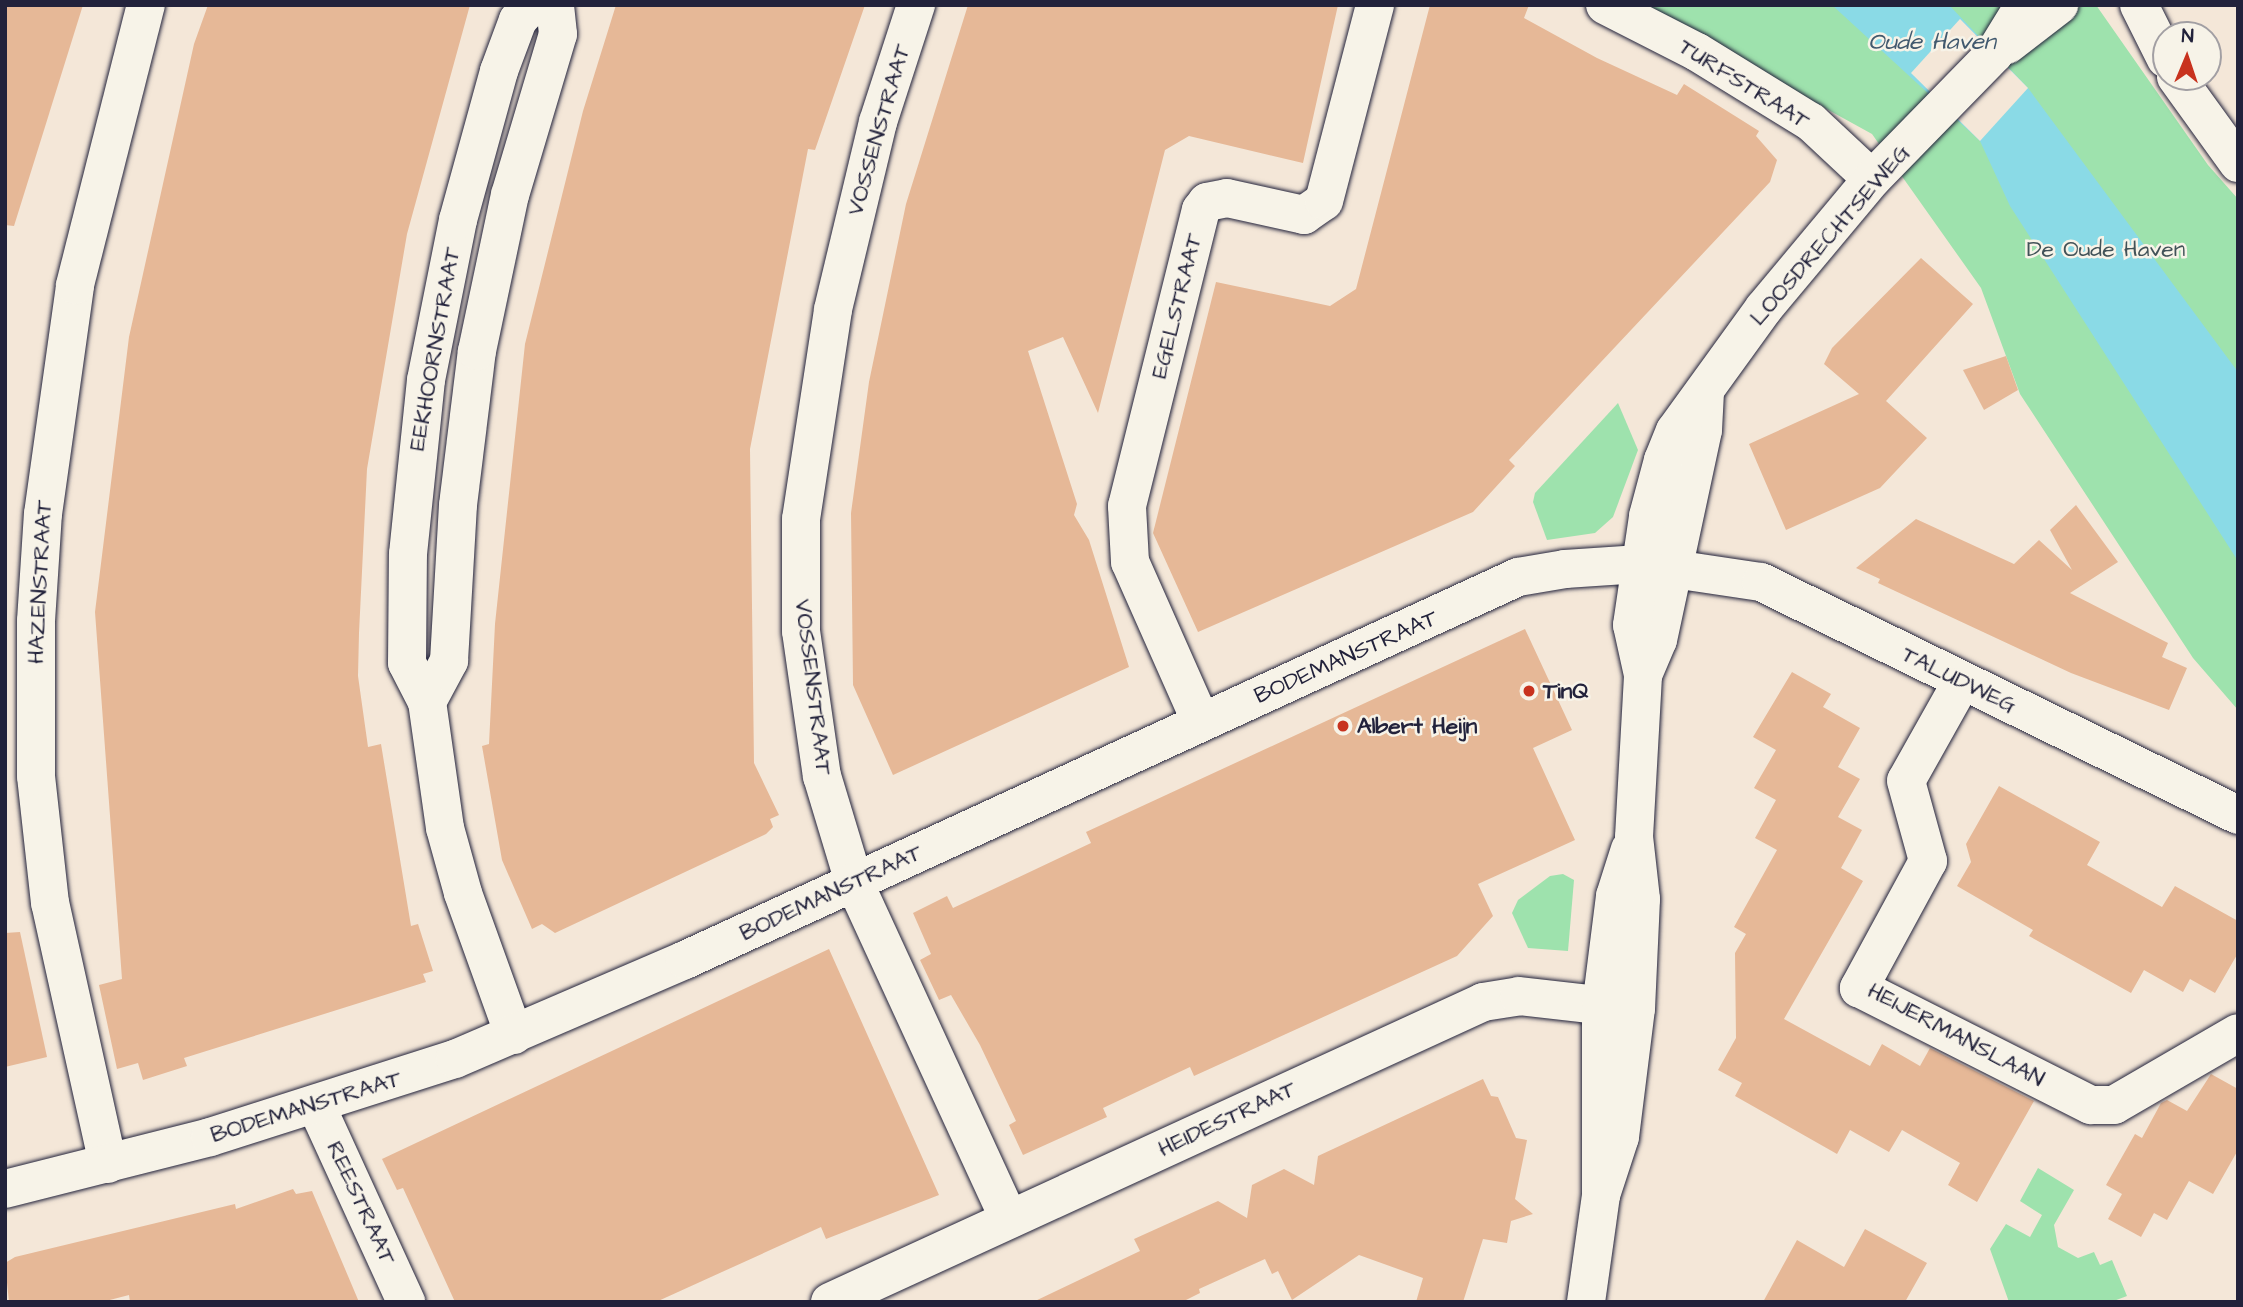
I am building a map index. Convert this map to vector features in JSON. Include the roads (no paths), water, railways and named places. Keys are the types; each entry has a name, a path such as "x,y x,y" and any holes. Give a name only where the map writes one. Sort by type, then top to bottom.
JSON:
{"street":[{"name":"HAZENSTRAAT","path":"108,1164 50,904 36,776 36,621 47,475 75,285 146,5"},
{"name":"EEKHOORNSTRAAT","path":"514,1035 445,828 427,702 407,663 408,554 426,380 477,144 518,20 533,5"},
{"name":"EEKHOORNSTRAAT","path":"427,702 449,662 458,505 477,351 510,195 558,34 555,5"},
{"name":"VOSSENSTRAAT","path":"916,5 853,223 801,519 801,631 822,776 854,882 1009,1219"},
{"name":"EGELSTRAAT","path":"1201,722 1130,562 1127,506 1201,210 1207,202 1227,198 1304,215 1324,201 1375,5"},
{"name":"TURFSTRAAT","path":"1605,5 1698,52 1811,122 1872,178"},
{"name":"LOOSDRECHTSEWEG","path":"1994,54 2024,5"},
{"name":"LOOSDRECHTSEWEG","path":"1586,1302 1601,1195 1620,1137 1619,1008 1641,899 1634,837 1643,675 1658,640 1656,566 1703,430 1704,393 1764,309 1872,178 1994,54 2059,5"},
{"path":"2138,5 2152,32"},
{"path":"2186,91 2238,163"},
{"name":"BODEMANSTRAAT","path":"5,1189 108,1164 316,1105 514,1035 1518,577 1656,566"},
{"name":"TALUDWEG","path":"1656,566 1761,582 1961,683 2238,815"},
{"name":"HEIJERMANSLAAN","path":"1961,683 1906,781 1928,861 1859,988 2091,1105 2114,1105 2238,1033"},
{"name":"HEIDESTRAAT","path":"830,1302 1483,1002 1519,996 1619,1008"},
{"name":"REESTRAAT","path":"316,1105 406,1302"}],"water":[{"name":"Oude Haven","path":"1832,5 1949,5 2028,88 2238,372 2238,561 2010,206 1980,141"}],"place":[{"name":"TinQ","path":"1529,691"},
{"name":"Albert Heijn","path":"1343,726"}],"park label":[{"name":"De Oude Haven","path":"2106,249"}]}
